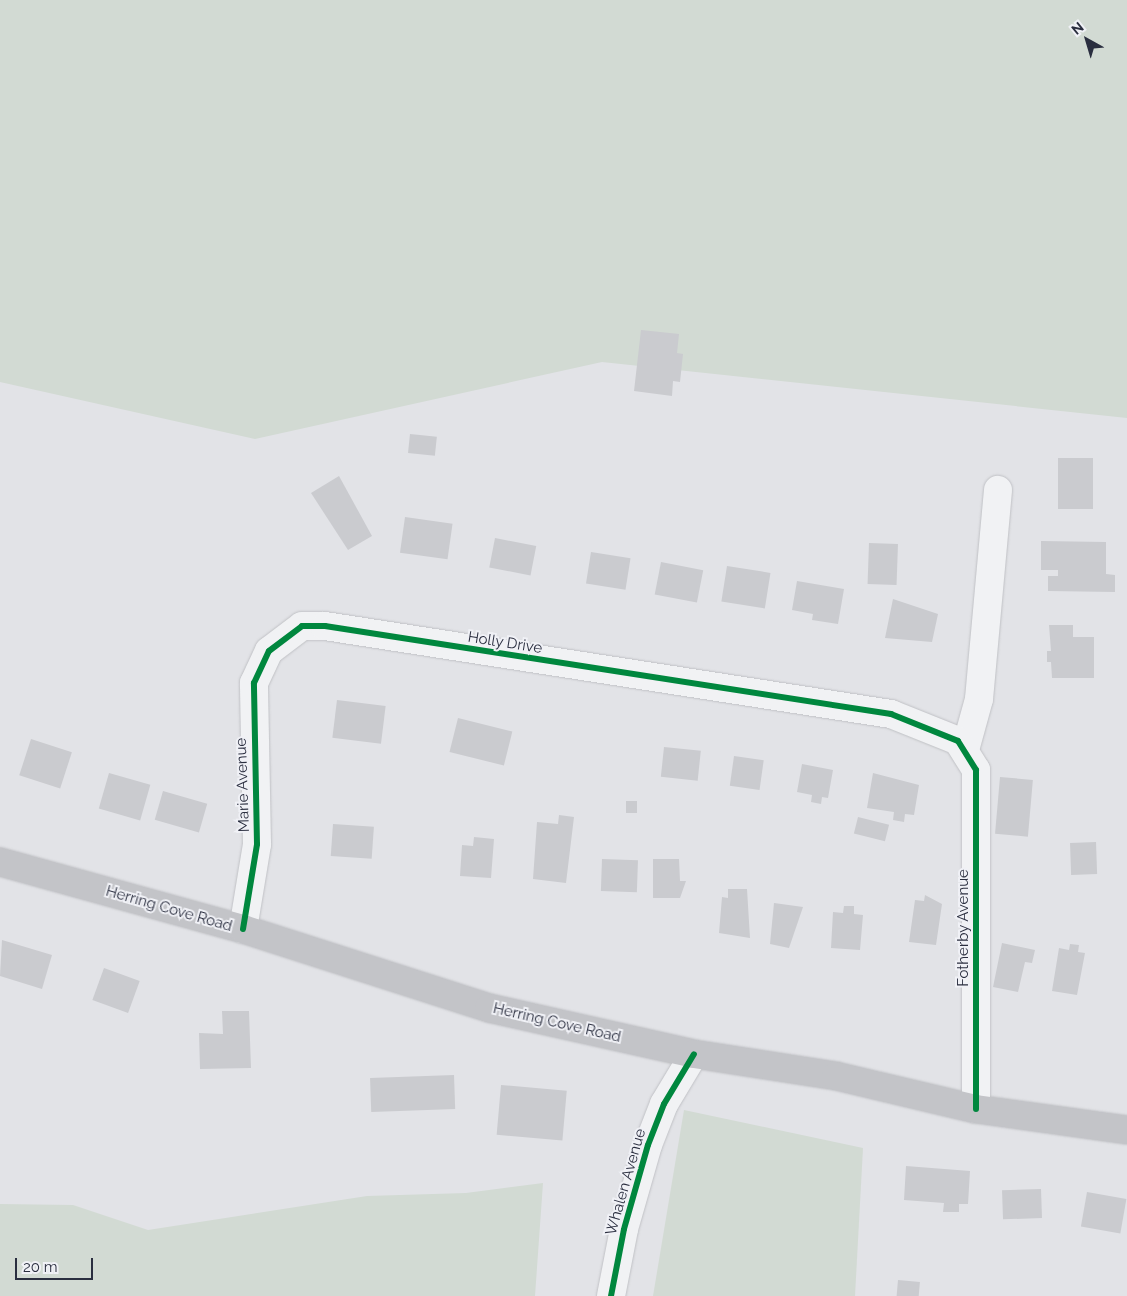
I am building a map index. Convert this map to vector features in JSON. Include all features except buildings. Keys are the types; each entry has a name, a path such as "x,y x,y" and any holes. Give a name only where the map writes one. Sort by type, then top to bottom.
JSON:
{"main road":[{"name":"Herring Cove Road","path":"0,862 243,929 489,1008 694,1054 836,1076 976,1109 1127,1130"}],"street":[{"path":"965,750 979,699 998,490"},
{"name":"Holly Drive","path":"276,645 302,626 325,626 892,714 948,734 965,750"},
{"name":"Marie Avenue","path":"243,929 257,844 253,690 260,662 276,645"},
{"name":"Fotherby Avenue","path":"965,750 976,770 976,1109"},
{"name":"Whalen Avenue","path":"611,1296 624,1229 648,1145 664,1104 694,1054"}],"shaded area":[{"path":"0,0 1127,0 1127,418 602,362 255,439 0,382"},
{"path":"684,1110 863,1148 855,1296 653,1296"},
{"path":"543,1183 535,1296 0,1296 0,1204 73,1205 148,1230 367,1196 466,1193"}],"cycle path":[{"path":"243,929 257,844 254,683 269,651 302,626 325,626 891,714 958,741 976,770 976,1109"},
{"path":"611,1296 624,1229 648,1145 664,1104 694,1054"}]}
